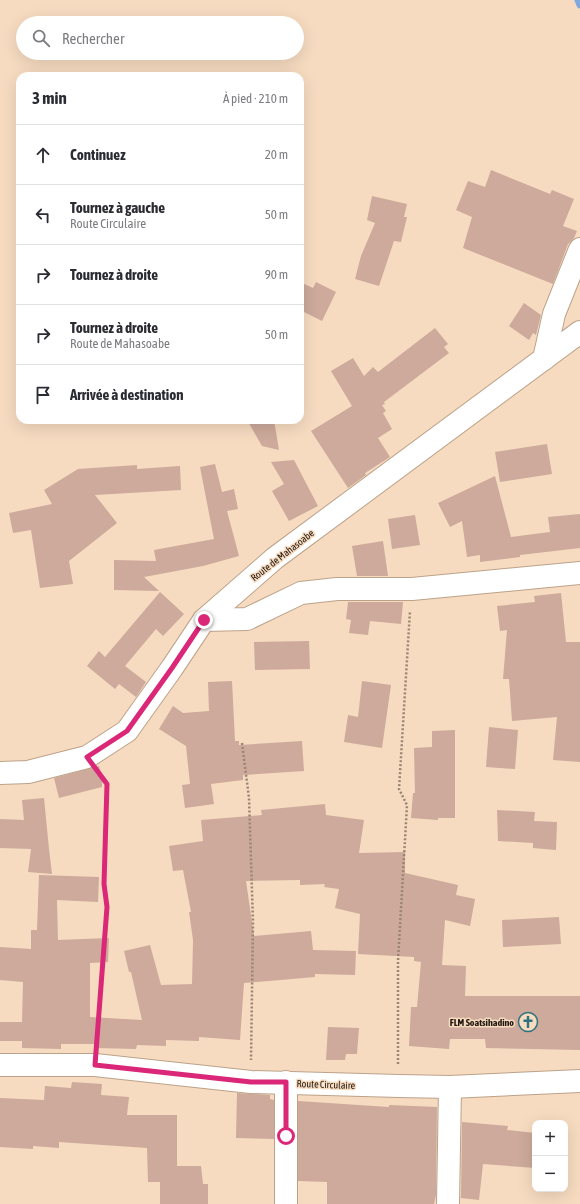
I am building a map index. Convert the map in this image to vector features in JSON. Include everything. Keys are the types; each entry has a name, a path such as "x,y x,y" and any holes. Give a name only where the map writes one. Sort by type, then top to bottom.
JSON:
{"street":[{"path":"544,359 554,314 580,249"},
{"name":"Route de Mahasoabe","path":"0,773 28,772 87,757 127,731 204,620 275,558 580,332"},
{"path":"204,620 247,619 301,593 337,589 412,589 580,573"},
{"name":"Route Circulaire","path":"0,1065 95,1065 251,1082 450,1087 580,1081"},
{"path":"286,1082 286,1204"},
{"path":"448,1204 450,1087"}],"path":[{"path":"398,1086 398,961 407,805 399,789 408,631"},
{"path":"242,743 249,798 253,923 251,1082"},
{"path":"87,757 107,784 104,884 107,907 95,1065"}],"building":[{"path":"491,170 550,194 552,190 574,199 563,226 577,231 574,238 568,244 553,284 463,248 472,217 456,210 468,181 485,187"},
{"path":"372,196 407,204 404,217 407,217 401,242 394,241 379,286 355,279 361,256 375,223 367,220"},
{"path":"316,282 336,292 322,321 304,312 304,284 313,288"},
{"path":"524,303 541,315 536,335 533,333 529,340 509,326"},
{"path":"435,328 448,344 444,347 449,353 384,402 385,404 382,405 386,411 383,413 392,429 378,438 390,457 365,473 366,475 348,488 311,431 352,406 331,371 353,358 364,376 373,367 378,372"},
{"path":"249,424 275,424 279,450 262,446"},
{"path":"547,444 552,474 500,482 495,452"},
{"path":"294,460 318,506 289,521 272,491 284,484 271,462"},
{"path":"215,464 222,492 234,489 238,509 227,511 239,556 203,566 144,577 159,591 114,590 114,560 156,561 154,550 214,539 200,467"},
{"path":"137,465 137,469 180,466 181,490 95,495 117,523 69,561 73,584 40,588 31,530 13,533 9,513 52,504 44,490 78,469"},
{"path":"495,476 511,537 550,532 548,517 580,514 580,548 520,555 520,557 480,562 480,555 467,557 462,521 450,527 438,503"},
{"path":"415,515 420,545 392,549 388,519"},
{"path":"383,541 388,576 357,576 352,546"},
{"path":"160,592 184,614 163,636 156,629 125,666 146,682 136,697 119,684 115,689 87,666 99,651 105,657"},
{"path":"561,593 566,642 580,642 580,762 553,760 557,717 512,721 509,679 503,679 507,630 500,631 497,606 535,602 534,596"},
{"path":"348,602 403,602 401,624 370,621 368,635 349,633 351,620 346,619"},
{"path":"309,641 310,669 255,670 254,642"},
{"path":"232,681 235,741 239,741 239,745 302,741 304,771 243,775 243,780 211,784 214,804 185,808 182,785 190,784 186,746 159,729 173,706 183,713 209,711 208,682"},
{"path":"362,681 391,685 382,748 344,742 348,715 358,717"},
{"path":"489,727 518,730 515,769 486,767"},
{"path":"455,730 455,818 438,818 438,820 411,818 413,793 415,793 414,748 432,747 432,731"},
{"path":"99,766 102,778 102,787 59,798 54,778"},
{"path":"44,798 52,874 28,872 31,849 0,848 0,819 24,820 22,800"},
{"path":"325,804 326,815 364,820 359,853 405,852 405,873 458,885 456,895 475,899 470,926 445,920 442,965 466,966 465,996 580,996 580,1050 486,1048 485,1039 450,1039 449,1049 409,1046 411,1007 417,1007 421,962 414,961 414,957 358,954 360,914 335,908 339,889 324,887 325,884 300,885 300,880 246,881 254,936 311,931 313,950 356,951 355,975 315,974 315,977 244,983 240,1040 199,1037 199,1041 166,1040 166,1046 137,1045 136,1049 97,1048 98,1044 61,1044 61,1049 22,1048 22,1041 0,1041 0,1022 22,1022 23,982 0,980 0,947 31,949 31,930 37,930 39,875 99,877 98,902 57,900 58,940 109,938 108,962 90,963 90,1017 142,1020 131,972 129,972 124,951 150,945 161,985 192,984 193,940 189,912 191,912 183,870 173,871 169,846 203,841 201,820 262,815 261,810"},
{"path":"497,810 535,812 534,821 557,822 556,850 533,848 533,843 498,841"},
{"path":"559,917 561,944 503,947 502,920"},
{"path":"328,1027 359,1028 357,1054 346,1054 345,1060 326,1060"},
{"path":"72,1082 102,1084 101,1095 129,1097 127,1115 177,1115 177,1166 201,1166 203,1184 208,1184 208,1204 160,1204 160,1182 148,1182 147,1148 59,1142 59,1148 33,1146 33,1149 0,1147 0,1098 44,1100 45,1086 71,1088"},
{"path":"237,1093 270,1095 270,1099 274,1100 274,1139 236,1138"},
{"path":"298,1101 389,1107 389,1105 437,1107 436,1195 434,1204 327,1204 327,1182 298,1181"},
{"path":"462,1122 508,1126 507,1130 532,1133 532,1168 483,1164 479,1200 461,1198"}],"waterway":[{"path":"578,0 580,5"}],"place":[{"name":"FLM Soatsihadino","path":"528,1022"}],"route":[{"path":"204,620 127,731 87,757 107,784 104,884 107,907 95,1065 251,1082 286,1082 286,1136"}]}
